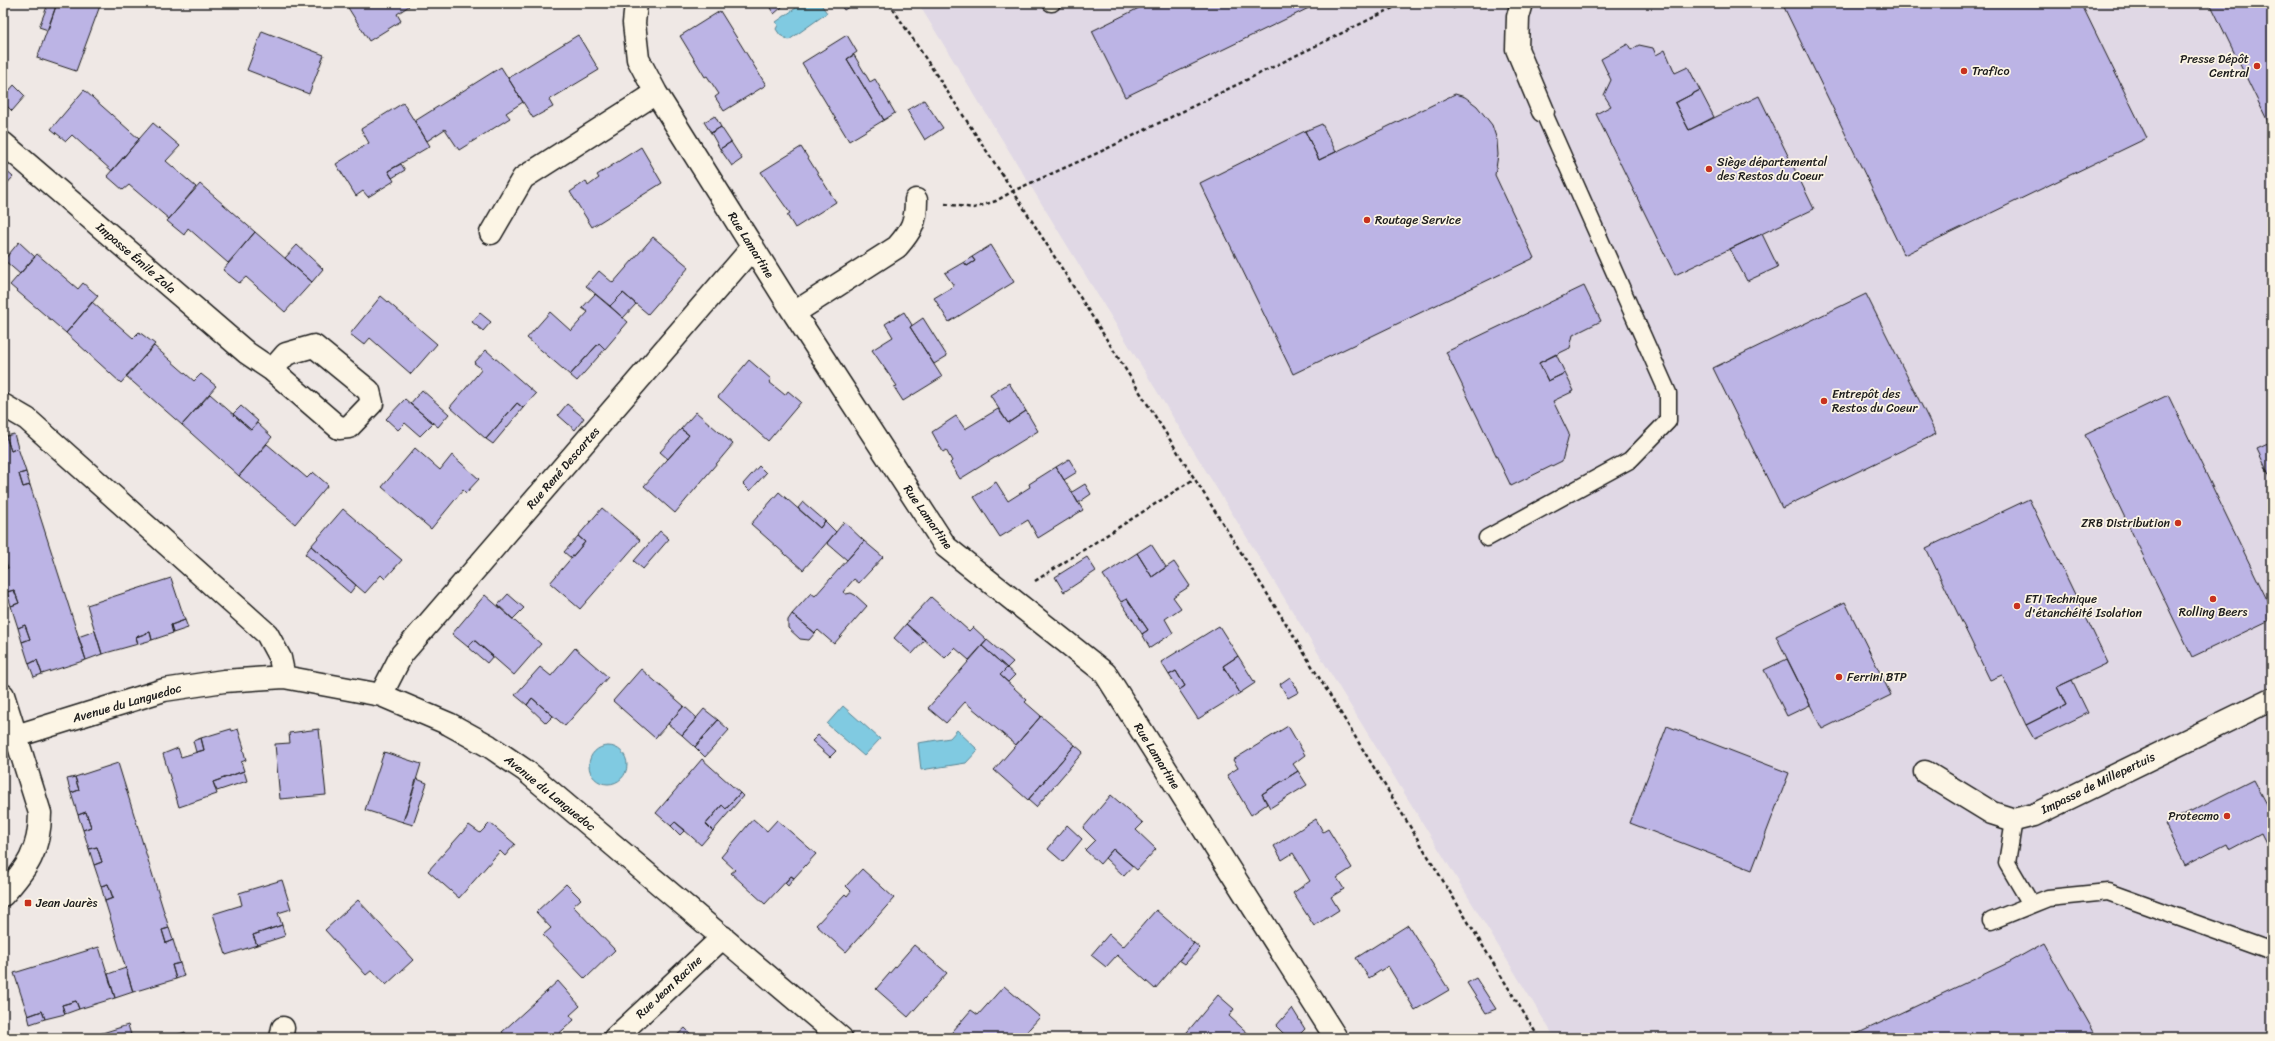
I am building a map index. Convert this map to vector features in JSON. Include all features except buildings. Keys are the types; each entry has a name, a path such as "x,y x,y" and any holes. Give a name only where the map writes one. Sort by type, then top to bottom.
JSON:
{"street":[{"name":"Rue Lamartine","path":"636,3 634,23 638,59 656,93 794,313 946,547 1105,673 1336,1038"},
{"path":"1522,3 1518,17 1517,49 1543,111"},
{"path":"491,233 523,178 656,93"},
{"name":"Impasse Émile Zola","path":"3,144 247,353 272,370"},
{"path":"794,313 897,246 910,233 916,217 916,200"},
{"name":"Rue René Descartes","path":"381,694 402,654 753,247"},
{"path":"3,405 26,419 268,634 280,658 284,677"},
{"name":"Avenue du Languedoc","path":"16,736 164,690 224,681 284,677 381,694 449,724 489,746 526,771 840,1038"},
{"path":"3,695 40,813 38,845 30,862 3,895"},
{"name":"Impasse de Millepertuis","path":"2014,820 2034,814 2272,699"},
{"path":"1926,772 1992,813 2014,820"},
{"name":"Rue Jean Racine","path":"615,1038 723,937"}],"lane":[{"path":"1487,538 1630,460 1668,421 1668,393 1543,111"},
{"path":"2014,820 2007,863 2031,904"},
{"path":"1992,921 2048,898 2108,892 2272,951"}],"path":[{"path":"889,3 1013,191 1294,637 1539,1038"},
{"path":"916,200 974,208 996,201 1013,191 1102,151 1403,3"},
{"path":"1009,597 1194,479"}],"shaded area":[{"path":"918,3 2272,3 2272,1038 1555,1038"}],"water":[{"path":"803,3 820,3 827,13 789,40 780,35 776,29 778,25 776,22"},
{"path":"843,706 880,739 864,756 827,724"},
{"path":"957,730 978,750 966,763 921,770 918,743 950,738"},
{"path":"604,746 612,746 624,755 627,765 624,775 618,781 612,784 604,784 592,775 589,769 589,761 598,749"}],"place":[{"name":"Presse Dépôt Central","path":"2257,66"},
{"name":"Trafico","path":"1964,71"},
{"name":"Siège départemental des Restos du Coeur","path":"1709,169"},
{"name":"Routage Service","path":"1367,220"},
{"name":"Entrepôt des Restos du Coeur","path":"1824,401"},
{"name":"ZRB Distribution","path":"2178,523"},
{"name":"Rolling Beers","path":"2213,599"},
{"name":"ETI Technique d'étanchéité Isolation","path":"2017,606"},
{"name":"Ferrini BTP","path":"1839,677"},
{"name":"Protecmo","path":"2227,816"},
{"name":"Jean Jaurès","path":"28,903"}]}
